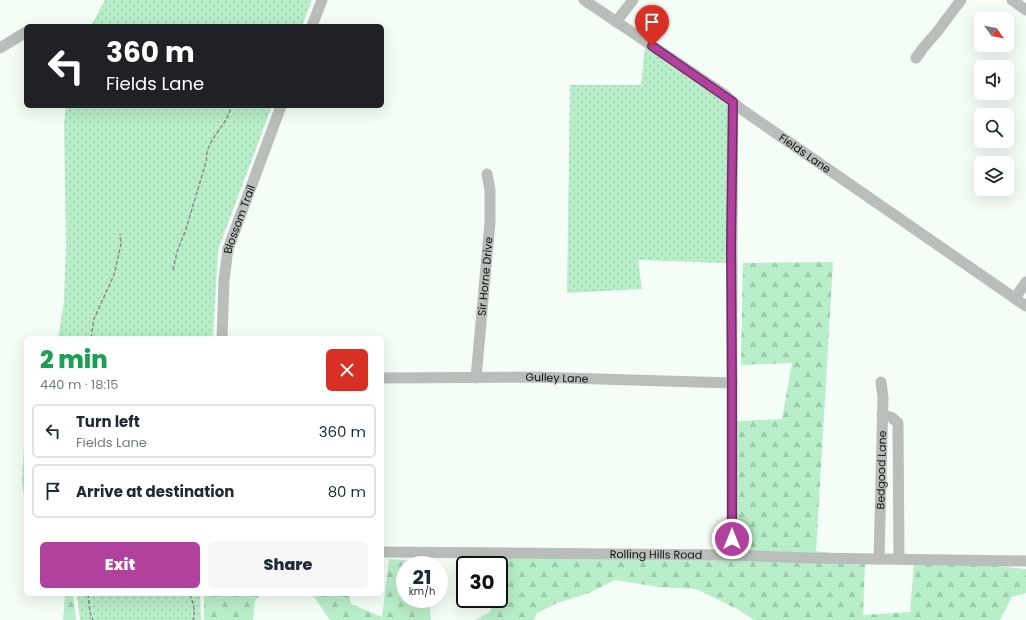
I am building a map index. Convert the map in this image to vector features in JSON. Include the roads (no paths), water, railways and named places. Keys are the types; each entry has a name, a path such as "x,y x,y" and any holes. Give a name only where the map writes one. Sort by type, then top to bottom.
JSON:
{"street":[{"path":"313,24 322,0"},
{"name":"Fields Lane","path":"584,0 724,94 733,102 1026,306"},
{"path":"616,22 633,0"},
{"path":"916,58 922,48 938,32 961,0"},
{"path":"1012,0 1026,10"},
{"path":"0,48 24,33"},
{"path":"732,555 731,245 733,102"},
{"name":"Blossom Trail","path":"222,336 224,280 228,249 280,108"},
{"name":"Sir Horne Drive","path":"476,378 490,222 490,190 486,174"},
{"path":"1016,298 1026,282"},
{"name":"Gulley Lane","path":"384,378 532,377 732,383"},
{"name":"Bedgood Lane","path":"879,559 882,382"},
{"path":"882,415 891,417 898,423 899,559"},
{"name":"Rolling Hills Road","path":"384,552 732,555 809,558 1026,561"}]}
